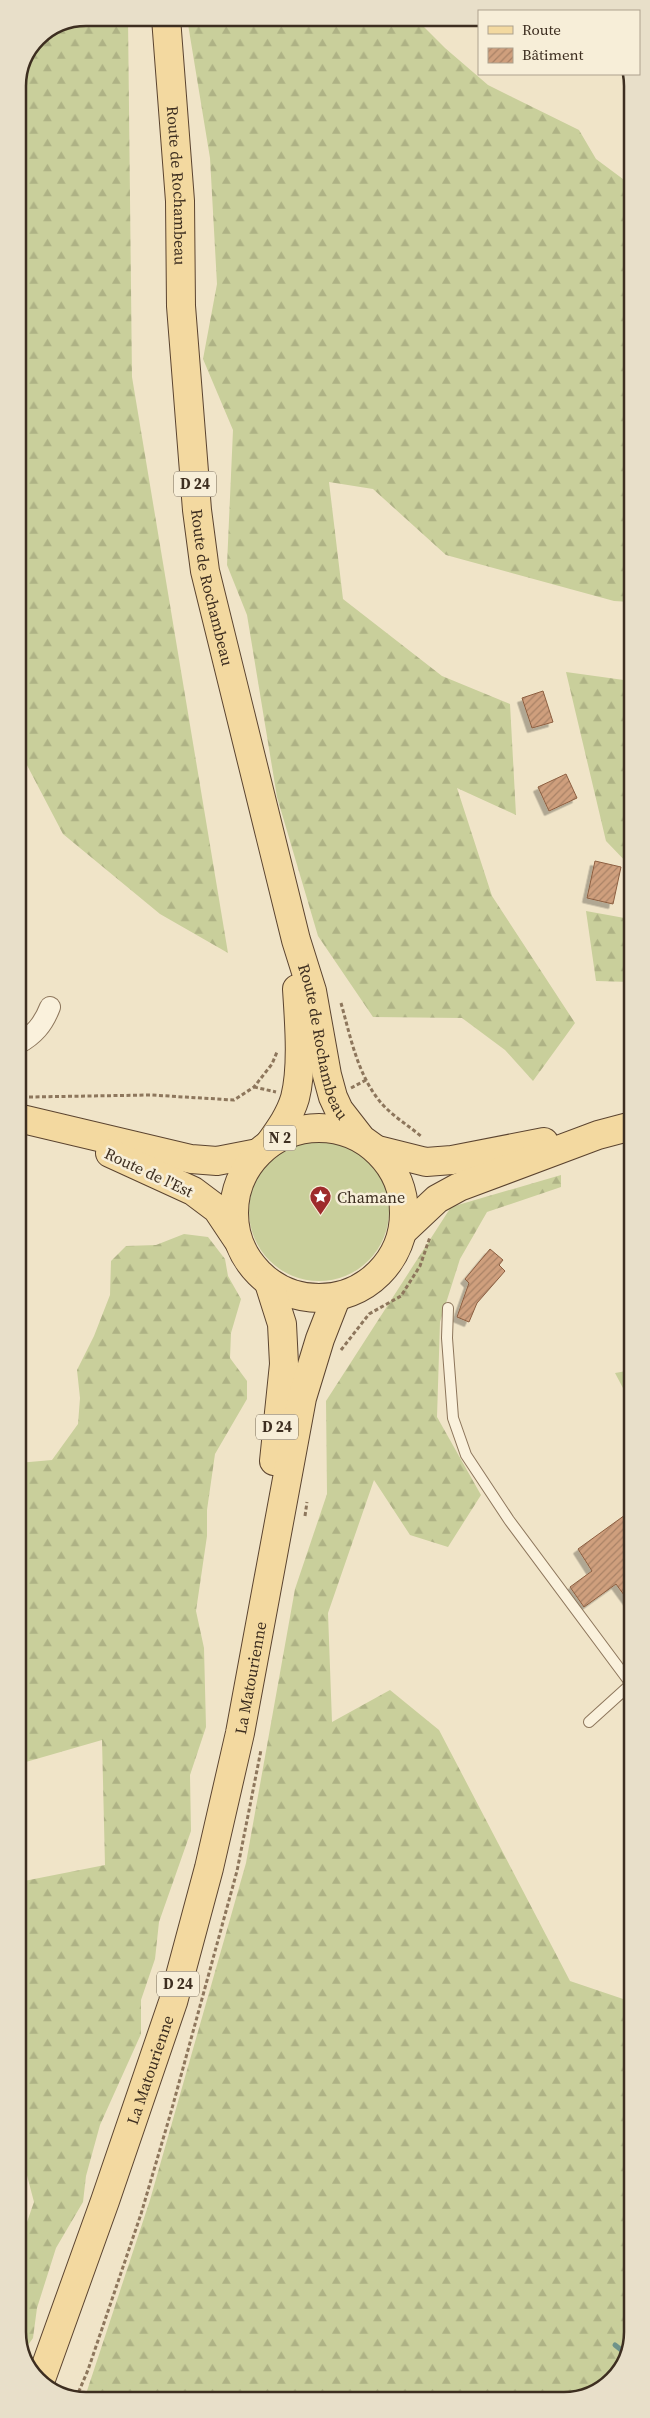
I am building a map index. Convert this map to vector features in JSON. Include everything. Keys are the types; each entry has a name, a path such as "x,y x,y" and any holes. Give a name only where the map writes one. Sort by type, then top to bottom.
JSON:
{"main road":[{"name":"Route de Rochambeau","path":"167,26 180,201 181,306 197,510 205,571 296,940 312,991 327,1075 333,1097 339,1110 369,1144"},
{"name":"Route de Rochambeau","path":"264,1148 287,1119 296,1088 300,1043 296,940"},
{"name":"Route de l'Est","path":"29,1113 192,1160 217,1161 264,1148"},
{"name":"Route de l'Est","path":"29,1113 193,1191 217,1209 239,1242"},
{"name":"N 2","path":"369,1144 395,1174 404,1201 403,1231 395,1254 380,1274 360,1290 336,1298 313,1300 290,1294 269,1283 251,1265 239,1242 234,1218 236,1195 244,1172 264,1148 291,1132 314,1127 338,1129 369,1144 426,1162 598,1135"},
{"name":"N 2","path":"403,1231 437,1199 459,1187 598,1135 624,1128"},
{"name":"La Matourienne","path":"268,1573 274,1463 284,1364 282,1324 269,1283"},
{"name":"La Matourienne","path":"43,2373 99,2219 173,2002 209,1868 240,1733 268,1573 302,1398 320,1339 336,1298"}],"street":[{"path":"26,1039 32,1036 44,1022 50,1007"}],"lane":[{"path":"448,1308 447,1338 453,1418 466,1455 509,1520 624,1676"},
{"path":"589,1722 624,1690"}],"path":[{"path":"341,1003 353,1046 366,1080 379,1100 424,1140"},
{"path":"29,1113 152,1095 234,1100 254,1087 280,1093"}],"green space":[{"path":"128,26 132,377 228,953 160,914 63,834 26,763 26,86 27,74 36,53 53,36 74,27"},
{"path":"188,26 423,26 445,48 488,85 579,130 596,159 624,180 624,602 614,601 446,555 373,489 329,482 343,599 442,676 510,704 516,815 457,788 492,896 575,1023 533,1081 505,1050 462,1018 373,1017 318,936 277,797 247,615 227,565 233,430 203,359 217,284 210,158"},
{"path":"566,672 624,680 624,860 606,841"},
{"path":"586,911 624,918 624,982 596,981"},
{"path":"319,1141 333,1142 346,1146 358,1152 369,1161 378,1172 384,1184 388,1197 388,1225 384,1238 378,1250 369,1261 358,1270 346,1276 333,1280 319,1281 305,1280 292,1276 280,1270 269,1261 260,1250 254,1238 250,1225 249,1211 250,1197 254,1184 260,1172 269,1161 280,1152 292,1146 305,1142"},
{"path":"561,1175 561,1187 487,1212 460,1259 440,1322 437,1417 481,1495 448,1547 410,1535 374,1480 328,1613 332,1722 390,1690 439,1730 570,1981 624,1999 623,2344 616,2362 603,2377 594,2384 576,2391 87,2392 150,2200 246,1863 295,1589 327,1494 326,1401 451,1207"},
{"path":"184,1234 208,1237 225,1259 228,1276 241,1299 231,1333 230,1358 247,1381 247,1399 215,1454 207,1510 207,1536 196,1611 204,1648 206,1727 190,1775 191,1831 159,1922 155,1959 141,2000 141,2034 100,2125 86,2176 83,2202 56,2248 37,2308 33,2338 28,2346 26,2225 34,2202 26,2172 26,1881 105,1865 102,1740 26,1762 26,1462 52,1460 78,1424 80,1398 77,1370 94,1336 110,1295 111,1261 126,1246 156,1245"},
{"path":"624,1371 624,1390 615,1373"}],"building":[{"path":"543,691 553,722 532,728 522,698"},
{"path":"566,774 577,798 549,811 538,787"},
{"path":"595,861 621,867 613,904 587,898"},
{"path":"490,1249 503,1260 499,1265 505,1271 477,1303 469,1322 457,1317 469,1283 465,1279"},
{"path":"624,1516 624,1595 616,1584 584,1607 570,1587 592,1571 578,1549"}],"waterway":[{"path":"615,2345 621,2350"}],"place":[{"name":"Chamane","path":"321,1216"}]}
